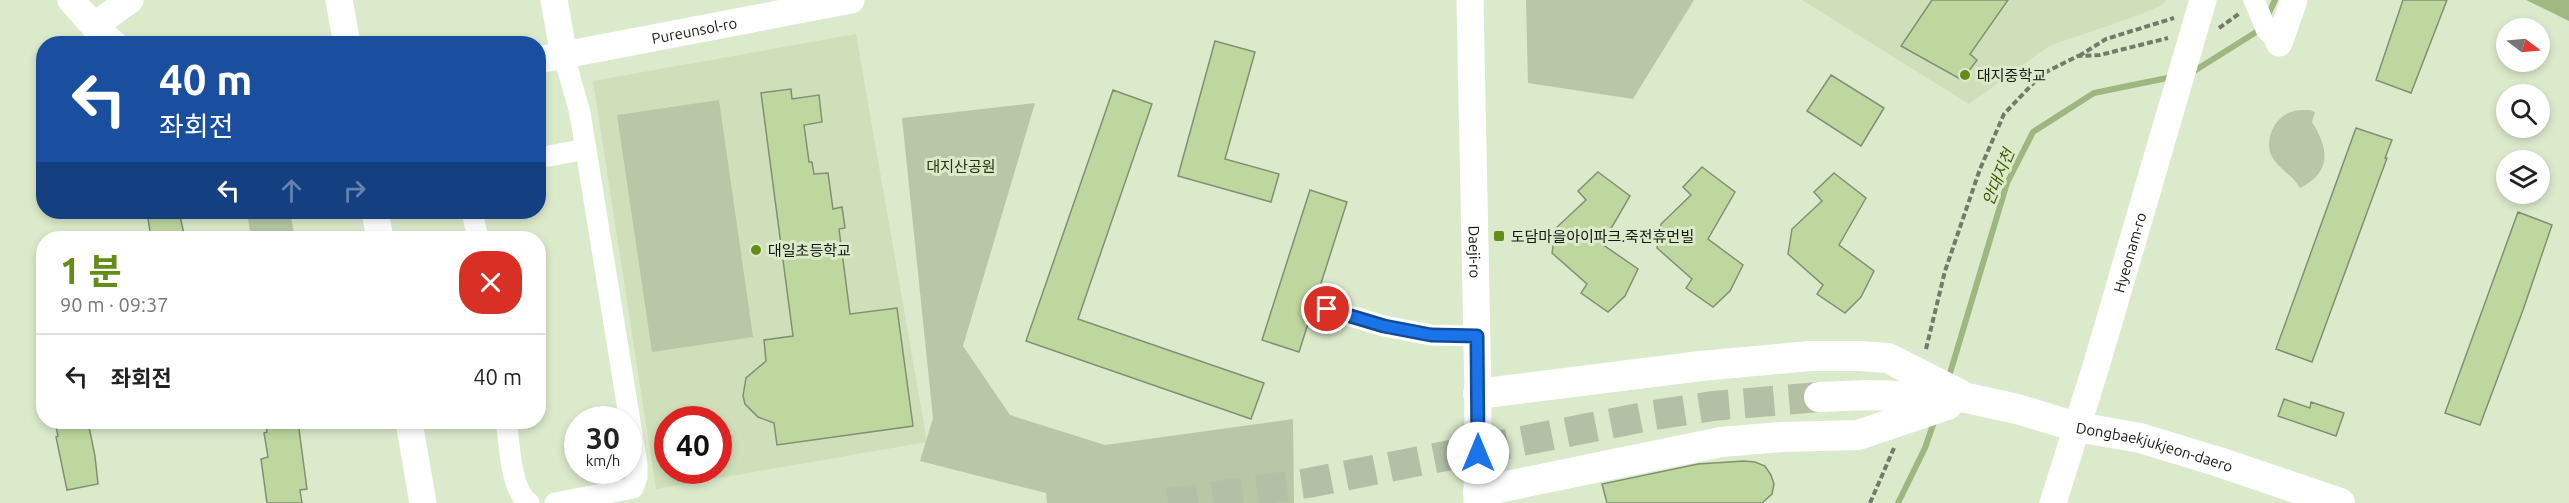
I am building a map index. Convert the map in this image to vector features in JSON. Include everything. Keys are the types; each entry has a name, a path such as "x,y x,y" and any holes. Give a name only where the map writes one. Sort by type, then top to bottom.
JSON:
{"main road":[{"path":"1478,394 1810,356 1888,358 1967,398"},
{"path":"1819,397 1867,395 1967,398"},
{"name":"Dongbaekjukjeon-daero","path":"1967,398 2017,409 2077,427 2140,438 2220,462 2340,503"},
{"path":"1478,498 1721,442 1782,437 1858,435 1967,398"}],"street":[{"path":"71,0 104,35 130,0"},
{"path":"339,0 346,36"},
{"path":"554,0 551,58 578,104 637,465 637,477 633,488 555,503"},
{"name":"Pureunsol-ro","path":"551,58 851,0"},
{"name":"Daeji-ro","path":"1470,0 1478,498"},
{"path":"2249,3 2273,36 2295,0"},
{"name":"Hyeonam-ro","path":"2053,503 2197,24"},
{"path":"546,156 586,149"},
{"path":"1327,309 1384,326 1431,335 1477,336"},
{"path":"411,429 423,503"},
{"path":"507,429 516,486 522,498 529,503"}],"path":[{"path":"2079,56 2100,55 2158,39 2197,24 2240,13 2249,3"},
{"path":"1924,356 1945,271 1980,169 2004,114 2042,74 2079,56 2106,39 2152,23 2197,24"},
{"path":"1870,503 1897,440"}],"shaded area":[{"name":"대지중학교","path":"1802,0 2166,0 2162,5 2139,15 2049,46 1969,104"},
{"path":"2526,0 2569,0 2569,21"},
{"name":"대일초등학교","path":"856,34 927,442 732,476 732,406 654,406 654,476 593,81"},
{"name":"대일초등학교","path":"655,484 685,484 656,489"}],"green space":[{"path":"1526,0 1694,0 1633,99 1528,83"},
{"path":"719,100 753,337 652,352 617,115"},
{"name":"대지산공원","path":"1035,103 963,346 1010,415 1105,445 1293,419 1294,503 1047,503 1046,493 920,461 933,418 902,118"},
{"path":"2295,111 2315,112 2312,122 2322,141 2324,159 2318,175 2300,188 2274,160 2269,147 2269,139 2279,120 2285,115"},
{"path":"248,219 291,219 294,231 250,231"}],"building":[{"path":"1932,0 2008,0 1970,54 1977,60 1962,80 1901,46"},
{"path":"2403,0 2447,0 2411,93 2376,80"},
{"path":"1215,41 1255,52 1225,159 1279,174 1271,202 1178,176"},
{"path":"1831,75 1884,108 1861,146 1807,111"},
{"path":"791,89 792,99 819,95 822,122 804,125 809,162 812,162 814,174 828,173 833,209 842,207 845,228 839,229 850,314 897,308 913,426 777,445 774,423 758,417 745,404 743,396 746,378 766,361 764,340 793,336 761,93"},
{"path":"1113,90 1152,104 1078,319 1264,383 1251,419 1026,341"},
{"path":"2356,128 2392,140 2312,362 2276,349"},
{"path":"1702,167 1735,192 1708,239 1743,265 1730,291 1713,307 1686,288 1692,279 1657,248 1661,224 1691,195 1683,187"},
{"path":"1598,172 1630,196 1602,244 1638,269 1625,296 1608,312 1581,293 1587,284 1552,253 1556,228 1586,200 1578,191"},
{"path":"1834,173 1866,198 1839,245 1874,271 1861,297 1845,313 1817,294 1823,285 1788,254 1792,229 1822,201 1814,192"},
{"path":"1310,190 1347,202 1299,352 1262,340"},
{"path":"2518,212 2552,225 2480,425 2445,413"},
{"path":"148,219 181,219 183,231 150,231"},
{"path":"2284,399 2310,408 2311,402 2344,413 2336,436 2278,416"},
{"path":"56,429 89,429 98,484 67,490 56,437 58,436"},
{"path":"266,429 299,429 307,489 300,490 302,503 267,503 261,459 268,457 264,433 267,432"},
{"path":"1744,461 1765,466 1771,475 1774,484 1772,494 1762,503 1607,503 1602,484 1698,464"}],"waterway":[{"name":"안대지천","path":"2267,17 2275,0"},
{"name":"안대지천","path":"2191,73 2261,29"},
{"name":"안대지천","path":"1948,380 2007,183 2033,132 2094,93 2172,77"},
{"name":"안대지천","path":"1898,503 1925,448 1935,419"}],"tunnel":[{"path":"1168,503 1308,483 1654,415 1713,406 1819,397"}],"place":[{"name":"대지중학교","path":"1965,75"},
{"name":"도담마을아이파크.죽전휴먼빌","path":"1499,236"},
{"name":"대일초등학교","path":"756,250"}],"route":[{"path":"1327,309 1384,326 1431,335 1477,336 1478,453"}]}
